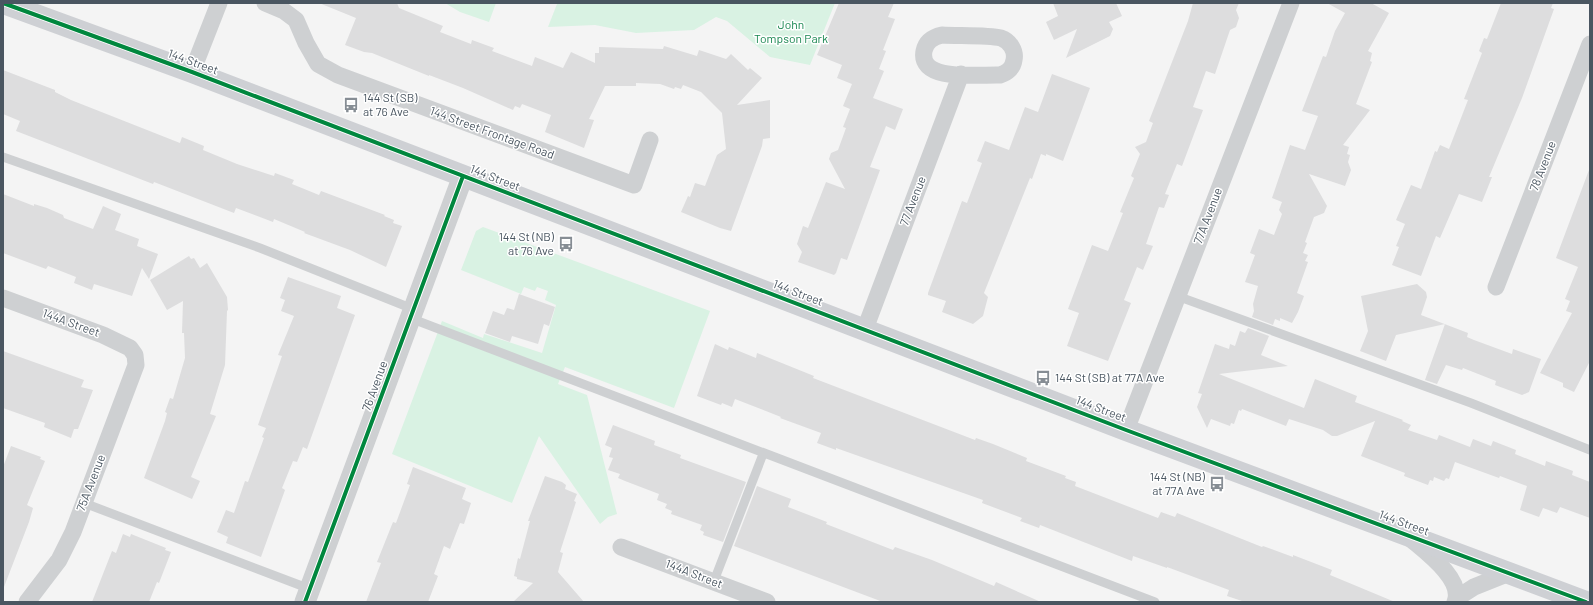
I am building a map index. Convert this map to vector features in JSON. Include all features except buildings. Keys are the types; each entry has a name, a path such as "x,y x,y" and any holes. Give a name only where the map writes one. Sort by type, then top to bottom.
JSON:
{"main road":[{"name":"144 Street","path":"3,3 192,72 1126,430 1586,602"}],"street":[{"path":"192,72 219,3"},
{"name":"144 Street Frontage Road","path":"265,3 284,11 296,20 306,43 318,64 338,76 634,185 650,140"},
{"name":"77A Avenue","path":"1126,430 1291,3"},
{"path":"942,35 1000,38 1011,46 1015,58 1013,64 1005,73 961,74 941,74 930,69 926,64 924,52 930,40 942,35"},
{"name":"78 Avenue","path":"1496,287 1590,44"},
{"name":"77 Avenue","path":"865,329 961,74"},
{"name":"76 Avenue","path":"307,596 463,176"},
{"name":"144A Street","path":"3,298 103,335 130,348 135,355"},
{"name":"75A Avenue","path":"27,602 59,560 73,532 136,364 135,355"},
{"path":"1404,533 1436,561 1447,573 1455,589 1456,600"},
{"name":"144A Street","path":"622,546 714,581 749,599 767,602"},
{"path":"1456,600 1474,587 1509,573"}],"lane":[{"path":"3,157 260,248 412,314 763,454 1155,602"},
{"path":"1177,296 1471,403 1590,450"},
{"path":"714,581 763,454"},
{"path":"84,503 307,596"}],"green space":[{"path":"445,3 496,3 489,22 460,12"},
{"name":"John Tompson Park","path":"554,3 835,3 810,65 770,57 727,21 716,17 694,30 636,33 595,25 548,27 557,4"},
{"path":"483,227 710,311 674,408 565,367 558,384 587,395 617,514 608,517 600,524 539,436 512,503 392,454 442,321 483,338 484,334 542,353 556,305 545,300 548,291 537,287 535,291 524,287 521,294 461,270 476,231"}],"cycle path":[{"path":"3,3 192,72 1126,430 1586,602"},
{"path":"305,602 463,176"}],"place":[{"name":"144 St (SB) at 76 Ave","path":"351,105"},
{"name":"144 St (NB) at 76 Ave","path":"566,244"},
{"name":"144 St (SB) at 77A Ave","path":"1043,378"},
{"name":"144 St (NB) at 77A Ave","path":"1217,484"}]}
